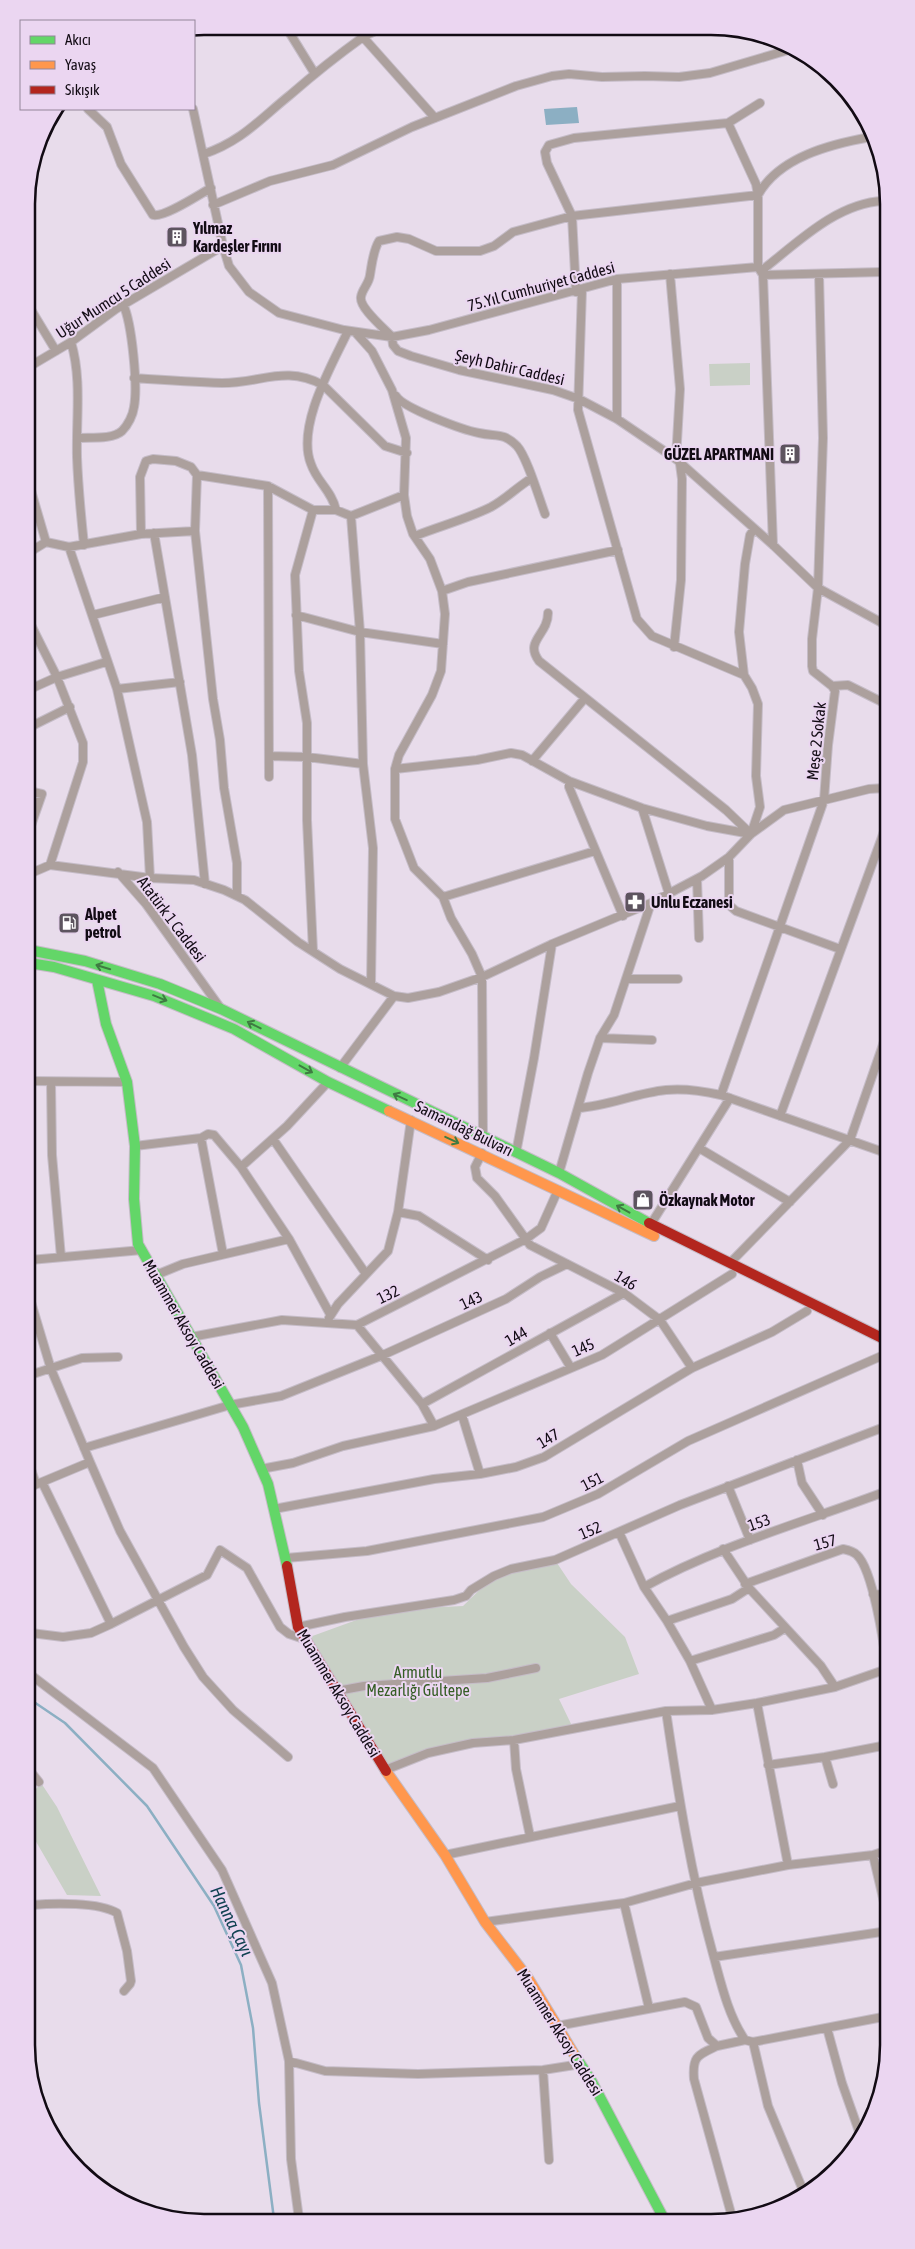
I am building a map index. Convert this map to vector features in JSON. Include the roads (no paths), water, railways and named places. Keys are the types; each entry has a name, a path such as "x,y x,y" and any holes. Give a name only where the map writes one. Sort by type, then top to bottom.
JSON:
{"main road":[{"name":"Samandağ Bulvarı","path":"35,951 104,967 160,984 221,1009 559,1174 651,1224 880,1337"},
{"name":"Samandağ Bulvarı","path":"35,964 54,967 154,996 234,1029 328,1082 482,1153 880,1347"},
{"name":"Muammer Aksoy Caddesi","path":"98,980 106,1024 126,1082 135,1146 134,1199 138,1244 243,1427 261,1469 274,1509 286,1558 298,1627 385,1770 445,1854 485,1922 528,1978 581,2064 661,2214"}],"street":[{"path":"291,35 315,74"},
{"path":"204,154 232,144 315,74 367,35"},
{"path":"363,37 436,118"},
{"path":"214,205 270,181 333,164 436,118 516,86 552,76 569,74 602,78 645,76 679,78 710,73 784,51"},
{"path":"744,675 674,647 652,636 640,624 578,410 579,291 572,216 547,163 545,152 549,145 574,138 728,123 760,103"},
{"path":"89,110 107,128 121,164 153,215 157,216 211,188"},
{"path":"193,110 223,246 236,277 260,301 279,313 351,331 392,337"},
{"path":"728,123 756,184 758,195 773,545"},
{"path":"758,195 765,182 790,164 820,149 867,138"},
{"path":"572,216 758,195"},
{"path":"761,271 818,227 850,210 872,202 880,201"},
{"name":"Şeyh Dahir Caddesi","path":"572,216 513,232 494,246 480,251 436,251 409,239 397,237 379,241 375,248 369,285 361,295 363,306 392,337 393,345 398,351 459,370 553,390 579,399 617,419 678,462 773,545 818,588 880,622"},
{"name":"Uğur Mumcu 5 Caddesi","path":"35,363 71,342 123,304 223,246"},
{"name":"75.Yıl Cumhuriyet Caddesi","path":"392,337 430,330 579,291 617,279 670,274 761,271 819,274 880,272"},
{"path":"670,274 680,389 678,462 682,478 681,580 674,647"},
{"path":"819,274 823,438 818,588 812,640 812,666 813,671 832,686 848,685 880,701"},
{"path":"617,279 617,419"},
{"path":"77,438 111,436 122,430 134,405 130,322 123,304"},
{"path":"35,317 56,351"},
{"path":"336,510 331,493 311,465 306,450 312,413 323,385 351,331"},
{"path":"351,331 372,350 399,400 415,410 478,433 505,436 519,448 545,514"},
{"path":"71,342 78,392 77,438 84,545"},
{"path":"134,378 236,382 282,374 297,375 323,385 386,446 407,454"},
{"path":"392,390 406,438 407,454 404,495 407,516 415,536 430,558 442,591 445,614 440,670 432,695 399,755 395,769 395,819 414,868 443,897 451,918 472,954 482,977 483,1137"},
{"path":"141,534 140,477 146,462 153,459 176,461 192,467 197,475 195,531 224,788 237,863 237,896"},
{"path":"197,475 268,486 313,510 336,510 351,516 404,495"},
{"path":"415,536 490,507 509,496 516,487 532,478"},
{"path":"268,486 269,777"},
{"path":"35,502 46,542"},
{"path":"313,510 295,575 299,671 307,723 313,951"},
{"path":"351,516 360,632 364,764 373,848 371,984"},
{"path":"751,834 760,807 756,776 758,704 752,688 744,675 739,632 745,564 750,535 754,529"},
{"path":"35,549 46,542 69,547 141,534 195,531"},
{"path":"154,533 180,682 201,830 204,884"},
{"path":"69,547 93,615 106,662 118,689 147,822 150,878"},
{"path":"442,591 468,582 618,550"},
{"path":"93,615 165,597"},
{"path":"548,613 545,629 534,643 535,654 539,661 726,810 751,834"},
{"path":"296,615 360,632 443,644"},
{"path":"35,634 57,678 84,742 83,762 50,865"},
{"path":"35,687 106,662"},
{"path":"118,689 180,682"},
{"name":"Meşe 2 Sokak","path":"721,1095 824,800 828,745 835,700 832,686"},
{"path":"532,761 585,698"},
{"path":"35,724 70,707"},
{"path":"395,769 477,760 511,753 522,755 569,781 642,808 707,826 751,834"},
{"path":"269,756 307,757 364,764"},
{"path":"569,781 569,787 623,916"},
{"path":"118,872 150,878 194,880 237,896 340,969 394,996 408,998 439,992 482,977 552,944 651,903 696,879 729,857 751,834 784,810 870,789 880,788"},
{"path":"35,792 42,794 35,812"},
{"path":"642,808 668,894"},
{"path":"780,1116 880,842"},
{"path":"443,897 595,851"},
{"path":"729,857 729,905 736,911 840,949"},
{"name":"Atatürk 1 Caddesi","path":"35,871 50,865 118,872 146,904 221,1009"},
{"path":"696,879 699,938"},
{"path":"559,1174 600,1038 614,1016 651,903"},
{"path":"516,1153 534,1058 552,944"},
{"path":"626,979 678,979"},
{"path":"340,1068 394,996"},
{"path":"600,1038 652,1040"},
{"path":"730,1263 850,1140 880,1053"},
{"path":"35,1081 126,1082"},
{"path":"51,1082 52,1155 61,1257"},
{"path":"241,1167 273,1139 328,1082"},
{"path":"578,1108 593,1107 666,1090 696,1090 721,1095 880,1151"},
{"path":"651,1224 730,1098"},
{"path":"328,1323 330,1314 388,1251 398,1212 411,1120"},
{"path":"135,1146 201,1138 208,1134 214,1136 241,1167 289,1239 330,1314"},
{"path":"201,1138 223,1254"},
{"path":"273,1139 366,1274"},
{"path":"700,1148 790,1202"},
{"name":"146","path":"482,1153 476,1167 477,1178 495,1196 536,1250 624,1293 660,1320 692,1368"},
{"name":"132","path":"356,1325 488,1260 526,1239 541,1228 558,1190"},
{"path":"398,1212 419,1216 488,1260"},
{"path":"156,1275 183,1264 289,1239"},
{"path":"35,1260 142,1250"},
{"name":"143","path":"84,1448 230,1405 281,1396 383,1355 506,1299 540,1277 567,1264"},
{"name":"145","path":"261,1469 293,1463 344,1446 434,1426 462,1415 602,1354 732,1274"},
{"name":"144","path":"422,1404 624,1293"},
{"name":"147","path":"274,1509 434,1478 480,1474 516,1467 544,1458 692,1368 772,1332 807,1311"},
{"path":"35,1316 51,1369 120,1530 184,1647 203,1677 233,1710 288,1757"},
{"path":"192,1337 282,1320 356,1325 422,1404 434,1426"},
{"path":"550,1333 571,1368"},
{"path":"35,1374 82,1358 118,1357"},
{"name":"151","path":"286,1558 367,1551 543,1517 598,1494 688,1442 880,1357"},
{"path":"462,1415 480,1474"},
{"name":"152","path":"298,1627 353,1615 454,1600 466,1596 471,1590 494,1576 511,1569 556,1560 728,1486 880,1428"},
{"path":"797,1460 802,1483 823,1515"},
{"path":"90,1462 36,1484 111,1624"},
{"path":"728,1486 750,1540"},
{"name":"153","path":"644,1587 675,1569 723,1549 880,1494"},
{"path":"619,1532 644,1587 667,1621 690,1661 712,1710"},
{"path":"723,1549 747,1586 821,1666 835,1688"},
{"name":"157","path":"667,1621 732,1599 747,1586 843,1549 853,1551 859,1556 873,1594 880,1631"},
{"path":"35,1634 63,1637 91,1633 111,1624 207,1575 220,1550 247,1568 280,1627 288,1634 304,1639"},
{"path":"873,1594 880,1594"},
{"path":"690,1661 774,1636 785,1628"},
{"path":"338,1691 364,1686 488,1678 536,1668"},
{"path":"385,1770 428,1754 473,1742 514,1740 666,1711 712,1710 758,1703 835,1688 880,1671"},
{"path":"35,1678 154,1768 222,1870 272,1983 289,2061 291,2159 298,2214"},
{"path":"758,1703 788,1865"},
{"path":"666,1711 680,1806 696,1883 714,1957 730,2011 745,2040"},
{"path":"514,1740 516,1769 530,1836"},
{"path":"768,1765 880,1747"},
{"path":"825,1757 833,1784"},
{"path":"35,1777 39,1782"},
{"path":"445,1854 680,1806"},
{"path":"485,1922 624,1902 696,1883 788,1865 880,1853"},
{"path":"873,1855 880,1885"},
{"path":"624,1902 649,2008"},
{"path":"35,1904 108,1908 117,1913 127,1950 131,1981 124,1991"},
{"path":"714,1957 772,1950 880,1932"},
{"path":"557,2026 685,2002 696,2007 708,2038 717,2046"},
{"path":"731,2213 694,2079 693,2065 699,2054 717,2046 745,2040 754,2042 880,2018"},
{"path":"827,2028 842,2083 858,2128"},
{"path":"754,2042 768,2106 802,2188"},
{"path":"289,2061 296,2061 325,2071 399,2073 543,2070 581,2064"},
{"path":"543,2070 549,2160"}],"water":[{"path":"577,107 579,123 546,125 544,109"}],"waterway":[{"name":"Hanna Çayı","path":"35,1703 65,1723 147,1806 214,1906 241,1965 253,2028 259,2103 273,2214"}],"place":[{"name":"Yılmaz Kardeşler Fırını","path":"177,237"},
{"name":"GÜZEL APARTMANI","path":"790,454"},
{"name":"Unlu Eczanesi","path":"635,902"},
{"name":"Alpet petrol","path":"69,923"},
{"name":"Özkaynak Motor","path":"643,1200"}],"park label":[{"name":"Armutlu Mezarlığı Gültepe","path":"418,1681"}]}
